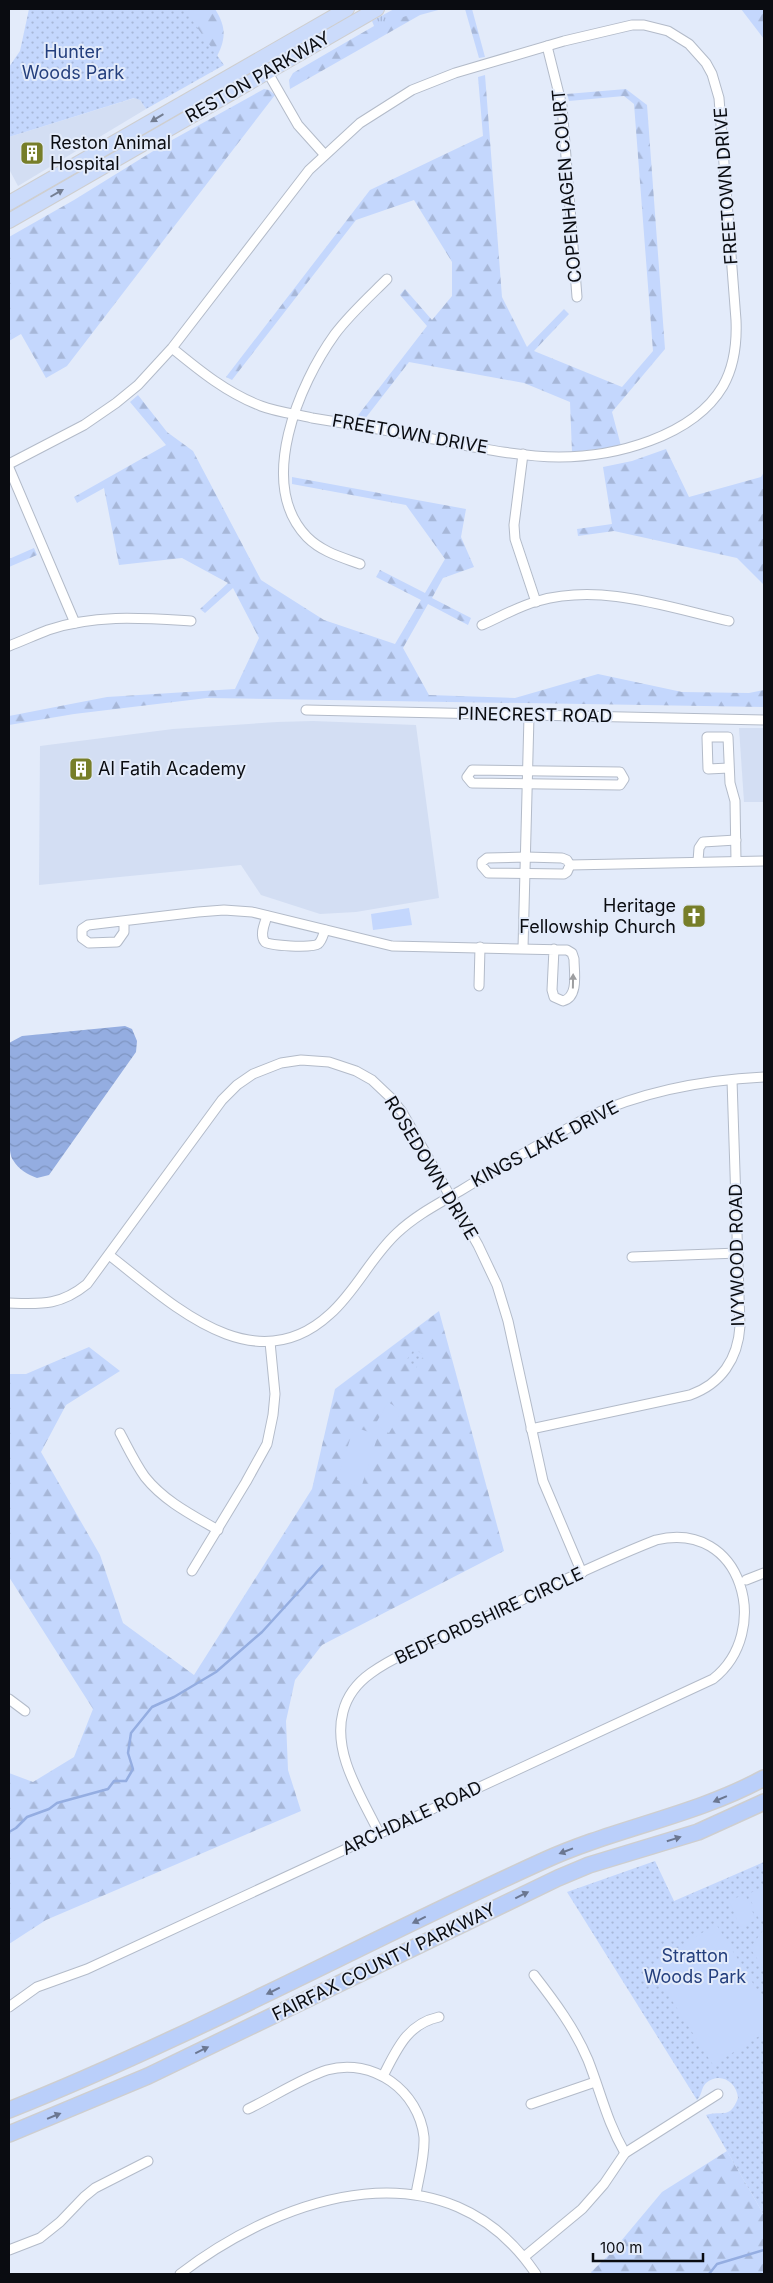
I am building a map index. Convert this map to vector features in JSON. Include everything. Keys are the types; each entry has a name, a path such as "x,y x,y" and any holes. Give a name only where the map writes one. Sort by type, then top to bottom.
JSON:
{"highway":[{"name":"FAIRFAX COUNTY PARKWAY","path":"9,2110 161,2045 556,1854 708,1804 764,1778"},
{"name":"FAIRFAX COUNTY PARKWAY","path":"9,2134 148,2076 566,1874 620,1854 698,1832 764,1802"}],"main road":[{"name":"RESTON PARKWAY","path":"9,221 263,65 347,9"},
{"name":"RESTON PARKWAY","path":"9,203 263,65 377,9"}],"street":[{"name":"FREETOWN DRIVE","path":"9,464 84,426 116,403 155,368 288,195 324,154 360,123 412,90 454,72 621,26 644,25 679,37 689,44 706,63 715,80 719,98 737,339 735,355 723,386 701,412 679,426 633,447 599,455 557,457 522,454 294,414 261,406 214,381 172,348"},
{"name":"COPENHAGEN COURT","path":"547,46 555,68 562,106 577,297"},
{"path":"263,65 298,124 324,154"},
{"path":"360,564 333,555 316,545 299,528 288,508 284,495 282,472 294,414 320,358 336,333 387,279"},
{"path":"522,454 514,525 518,547 536,602"},
{"path":"9,468 75,623"},
{"path":"482,625 536,602 566,595 600,594 729,621"},
{"path":"9,646 49,630 75,623 118,618 191,622"},
{"name":"PINECREST ROAD","path":"306,710 529,716 652,716 764,720"},
{"path":"524,948 526,771 529,716"},
{"path":"729,768 736,801 736,861"},
{"path":"472,770 620,772 624,779 620,785 527,784 472,783 467,777 472,770"},
{"path":"698,861 699,848 703,842 736,840"},
{"path":"487,858 562,858 567,860 570,865 564,874 526,874 488,872 482,866 482,862 487,858"},
{"path":"570,865 764,860"},
{"path":"124,921 124,932 117,942 89,943 82,938 82,929 88,925 124,921 224,910 252,912 392,946 524,948 554,949 568,950 574,956 573,993 570,998 563,1001 554,997 552,990 554,949"},
{"path":"267,916 263,937 264,941 270,945 314,946 322,941 325,930"},
{"path":"479,986 480,947"},
{"name":"ROSEDOWN DRIVE","path":"9,1303 53,1303 69,1297 87,1284 229,1092 253,1074 291,1061 310,1060 338,1064 364,1075 379,1086 402,1112 478,1245 498,1285 508,1321 544,1481 551,1503 582,1573"},
{"name":"KINGS LAKE DRIVE","path":"109,1255 207,1327 234,1338 270,1342 300,1334 325,1318 340,1303 397,1233 414,1218 588,1117 612,1106 658,1091 764,1077"},
{"name":"IVYWOOD ROAD","path":"531,1429 690,1395 711,1385 726,1370 738,1341 740,1326 732,1080"},
{"path":"632,1257 738,1254"},
{"path":"192,1571 261,1457 271,1430 275,1394 270,1342"},
{"path":"120,1433 141,1471 151,1483 174,1504 218,1530"},
{"name":"BEDFORDSHIRE CIRCLE","path":"379,1833 346,1763 341,1745 340,1727 343,1711 354,1688 378,1668 656,1540 682,1537 699,1541 720,1551 732,1562 746,1580"},
{"path":"746,1580 764,1574"},
{"name":"ARCHDALE ROAD","path":"9,2007 37,1987 87,1969 719,1675 739,1655 750,1631 752,1605 746,1580"},
{"path":"9,1699 25,1712"},
{"path":"534,1975 566,2018 581,2046 611,2127 625,2153"},
{"path":"383,2076 406,2035 421,2023 439,2017"},
{"path":"248,2109 327,2070 356,2068 383,2076 405,2092 413,2103 420,2120 424,2149 416,2194"},
{"path":"531,2104 595,2082"},
{"path":"524,2257 582,2209 604,2184 625,2153 718,2094"},
{"path":"9,2250 40,2238 60,2222 84,2196 95,2188 148,2161"},
{"path":"182,2274 229,2242 255,2228 319,2204 363,2194 384,2192 416,2194 437,2199 470,2212 499,2232 524,2257 536,2274"}],"shaded area":[{"path":"138,97 146,109 18,186 9,169 9,137"},
{"path":"313,721 416,725 439,898 356,912 320,914 261,895 241,865 39,885 40,746 173,729"},
{"path":"739,728 764,728 764,802 744,802"}],"green space":[{"name":"Hunter Woods Park","path":"29,9 184,9 224,65 146,109 140,100 134,98 9,137 9,67 20,51"},
{"path":"173,9 215,9 222,22 224,34 215,60"},
{"path":"394,9 431,9 376,31 372,21"},
{"path":"429,9 442,9 420,15 290,89 289,80 293,73 374,26"},
{"path":"465,9 472,9 485,57 479,58"},
{"path":"741,9 764,9 764,39"},
{"path":"485,75 502,297 527,347 564,309 569,314 534,351 622,387 653,351 634,104 624,96 569,101 567,94 626,89 647,105 665,349 612,412 621,446 572,452 570,402 524,383 409,362 364,420 356,418 427,326 400,295 405,289 432,320 452,296 452,262 414,200 356,220 232,380 226,377 370,190 483,136 478,77"},
{"path":"264,89 269,90 275,95 67,366 46,378 21,334 9,341 9,237 74,200 163,145"},
{"path":"138,395 167,432 193,451 261,580 324,620 395,644 421,600 376,577 380,570 425,593 445,559 406,505 292,484 292,477 466,509 461,537 474,567 443,578 432,598 471,618 468,625 428,604 403,648 429,695 515,698 598,674 682,692 749,693 764,690 764,707 207,698 74,714 9,725 9,716 107,697 235,689 259,638 233,588 205,613 200,609 228,583 182,558 119,565 104,488 77,503 74,497 166,445 130,402"},
{"path":"666,449 689,497 761,477 764,472 764,585 737,558 614,531 578,536 577,529 612,524 603,467 632,461"},
{"path":"34,548 37,555 9,567 9,559"},
{"path":"409,908 412,925 373,930 371,914"},
{"path":"439,1311 504,1551 322,1645 295,1680 286,1721 288,1770 301,1811 46,1920 9,1944 9,1773 33,1782 74,1757 93,1709 9,1577 9,1374 26,1374 89,1347 120,1371 66,1405 41,1452 100,1555 123,1623 194,1675 312,1489 335,1389"},
{"path":"414,1349 424,1355 416,1368 406,1361"},
{"path":"388,1402 402,1411 389,1433 375,1425"},
{"path":"354,1427 378,1435 361,1488 337,1480"},
{"name":"Stratton Woods Park","path":"655,1861 674,1901 764,1862 764,2215 706,2115 729,2112 738,2098 735,2087 722,2078 711,2080 704,2085 697,2100 567,1892"},
{"path":"763,1887 764,1916 759,1919 748,1894"},
{"path":"745,1894 756,1920 740,1927 729,1901"},
{"path":"716,1924 764,2001 764,2033 713,2065 650,1966"},
{"path":"764,1929 764,1969 750,1948"},
{"path":"727,2151 764,2215 764,2274 592,2274 591,2272 611,2253 662,2192"}],"water":[{"path":"125,1026 132,1029 137,1041 136,1052 49,1175 37,1178 24,1171 13,1160 9,1140 9,1043 22,1036"}],"waterway":[{"path":"9,1832 27,1817 49,1809 57,1803 108,1789 114,1781 126,1781 133,1769 128,1753 131,1733 152,1707 174,1697 216,1672 262,1632 322,1566"},
{"path":"709,2274 717,2264 764,2250"}],"place":[{"name":"Reston Animal Hospital","path":"32,153"},
{"name":"Al Fatih Academy","path":"81,769"},
{"name":"Heritage Fellowship Church","path":"694,916"}]}
